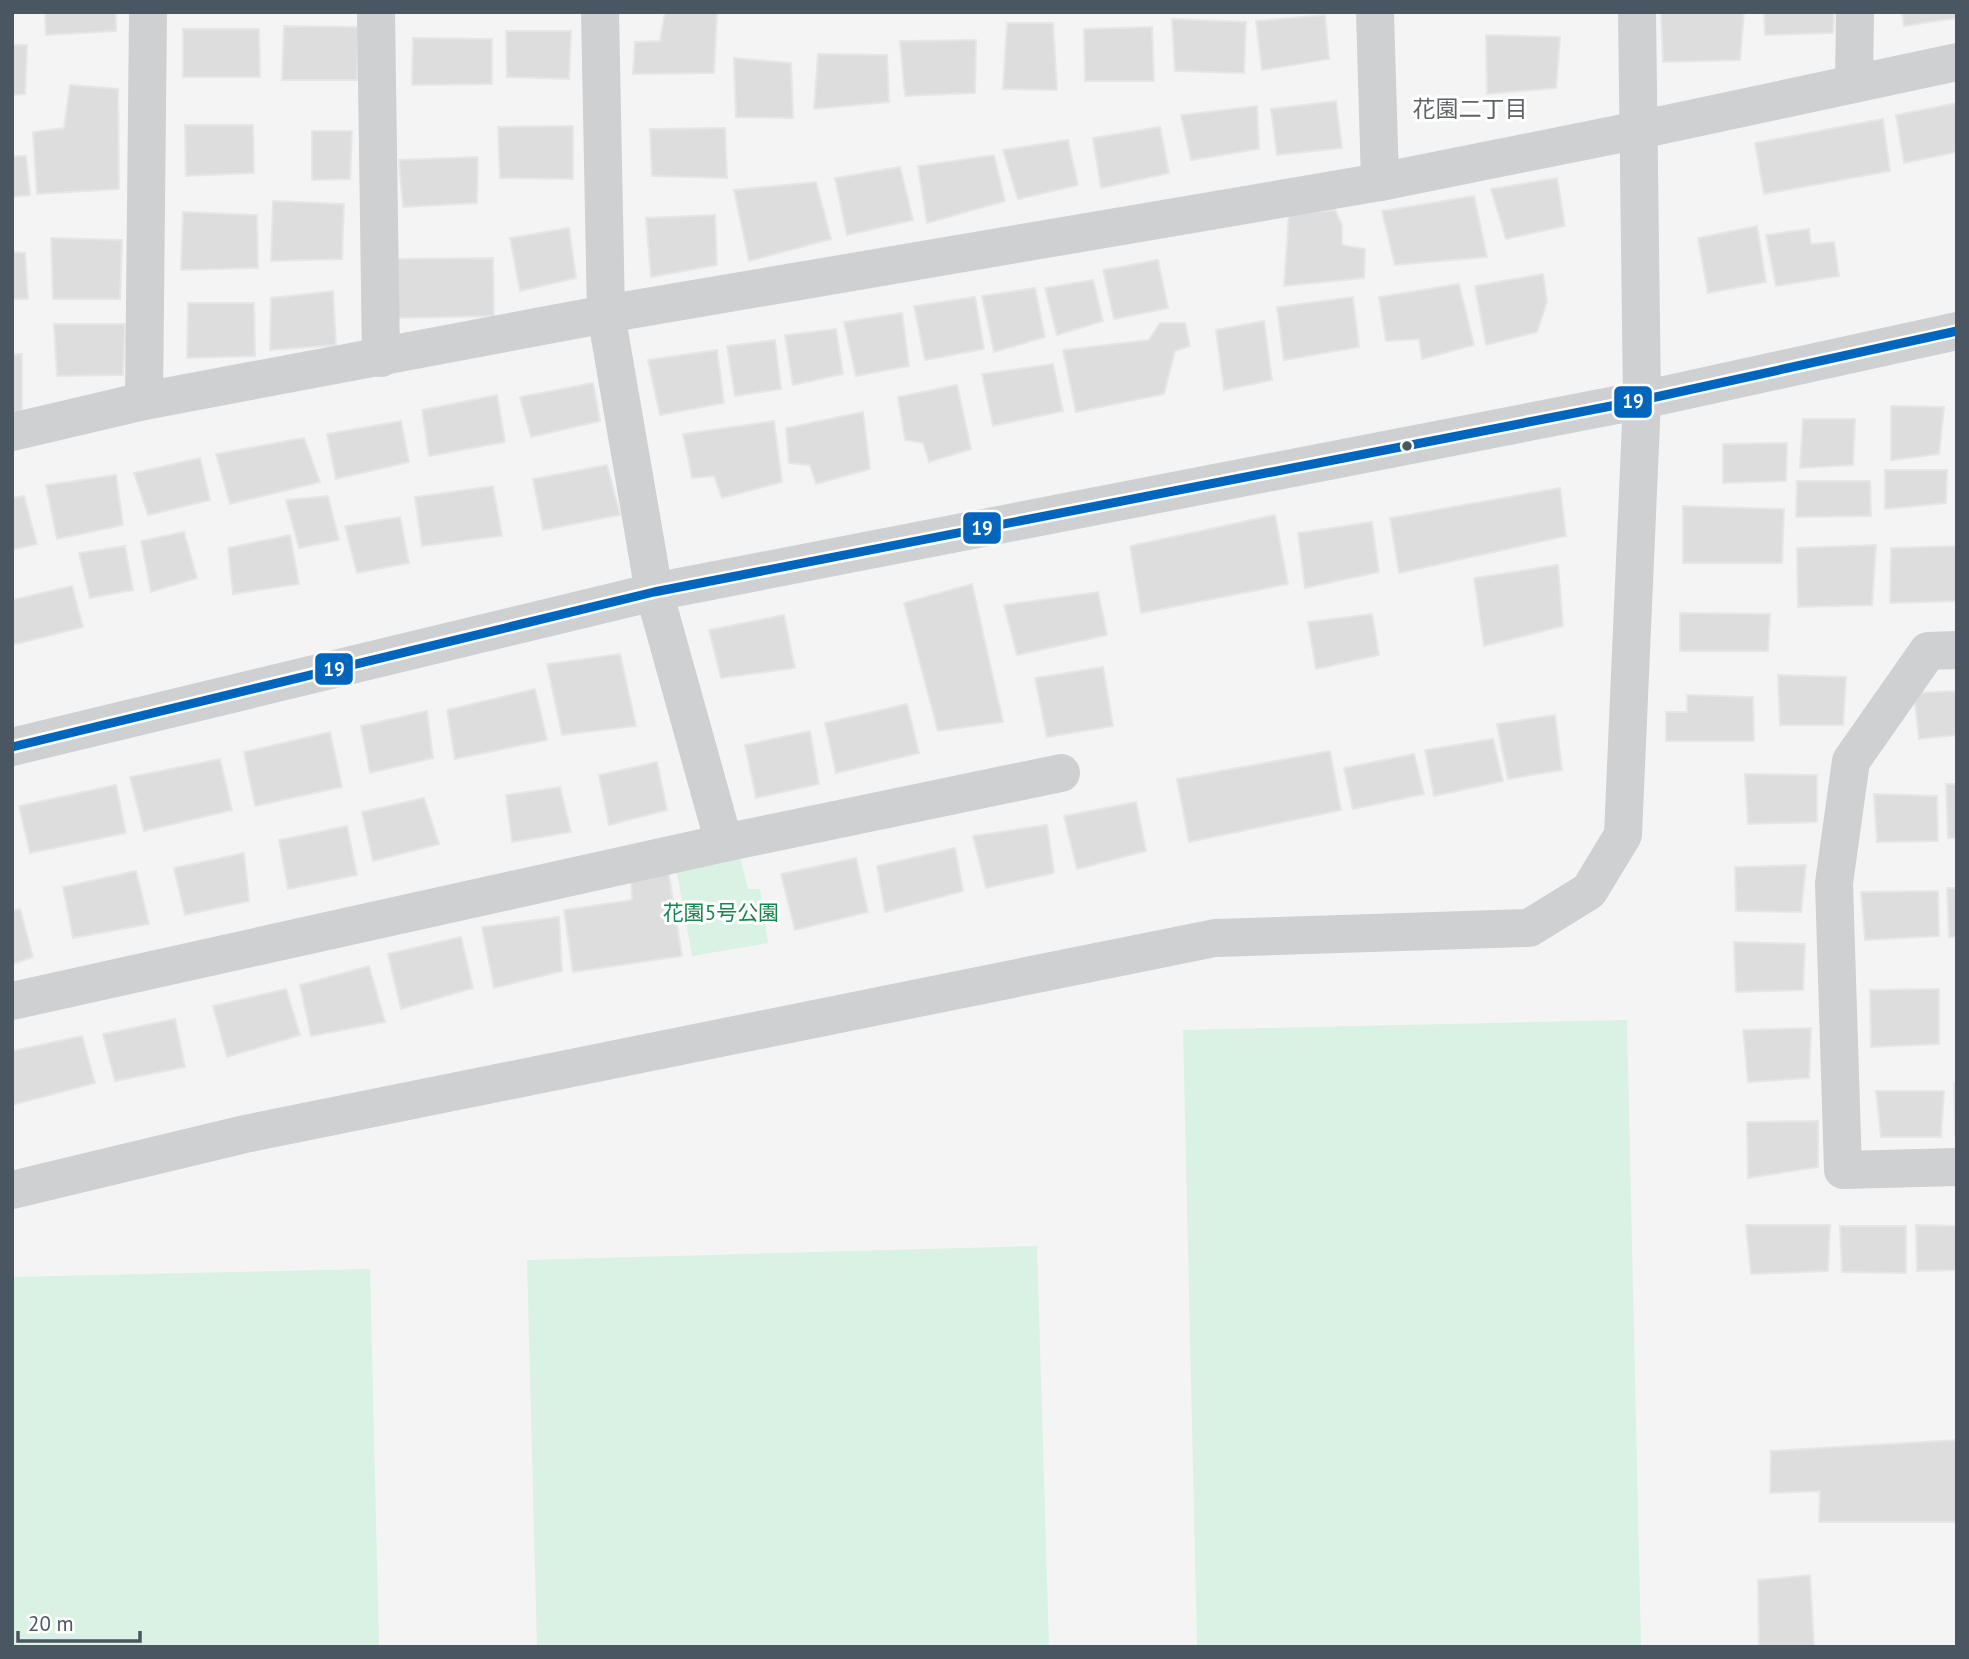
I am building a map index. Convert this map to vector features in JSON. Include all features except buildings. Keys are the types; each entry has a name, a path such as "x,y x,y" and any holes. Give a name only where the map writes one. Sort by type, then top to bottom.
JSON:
{"street":[{"path":"144,401 148,12"},
{"path":"376,12 381,358"},
{"path":"600,12 606,314 654,592 724,843"},
{"path":"1376,12 1380,182"},
{"path":"12,1191 245,1134 1215,938 1529,928 1588,891 1623,835 1642,400 1637,12"},
{"path":"1854,82 1855,12"},
{"path":"12,432 144,401 606,314 1380,182 1639,130 1957,61"},
{"path":"12,747 654,592 1642,400 1957,331"},
{"path":"1957,650 1928,651 1851,761 1834,883 1843,1170 1957,1167"},
{"path":"12,1001 724,843 1061,772"}],"green space":[{"name":"花園5号公園","path":"739,853 748,889 760,889 768,943 692,956 676,867"},
{"path":"1627,1020 1641,1647 1197,1647 1183,1030"},
{"path":"1037,1246 1049,1647 537,1647 527,1260"},
{"path":"370,1269 379,1647 12,1647 12,1277"}],"transit line":[{"name":"19","path":"12,747 654,592 1642,400 1957,331"}],"district":[{"name":"花園二丁目","path":"1470,109"}]}
